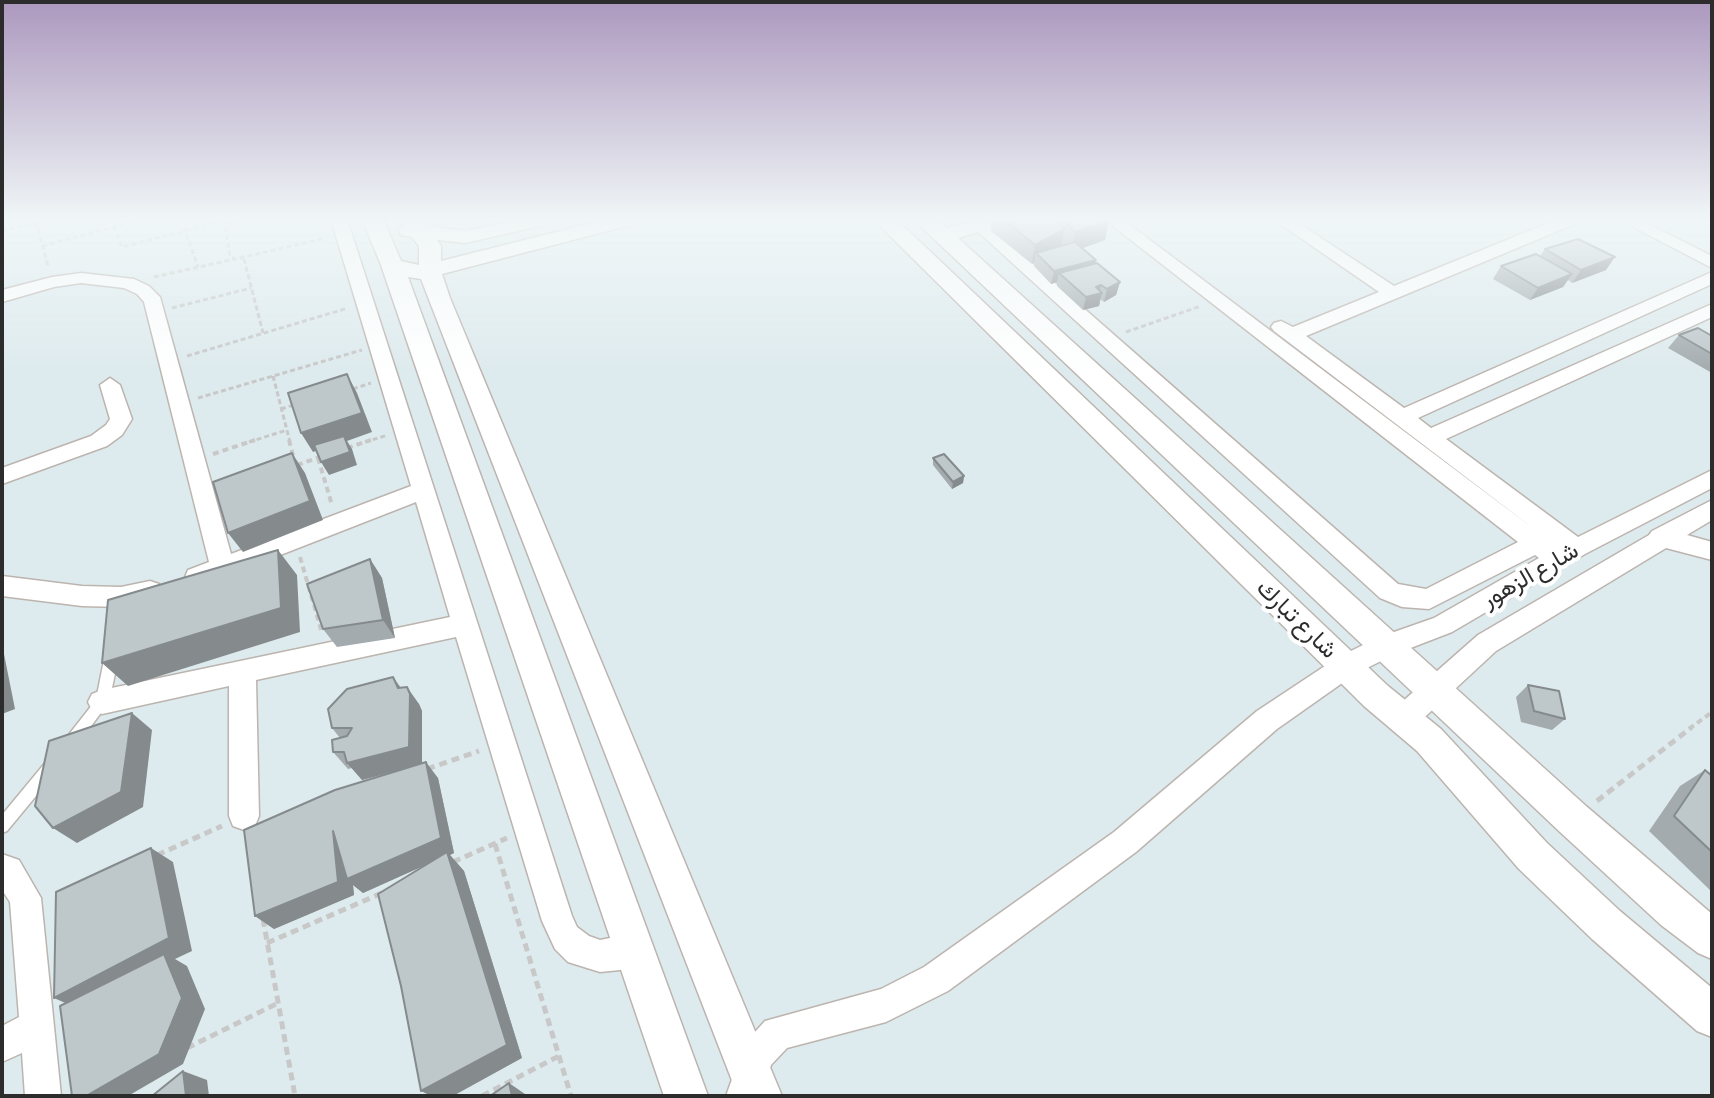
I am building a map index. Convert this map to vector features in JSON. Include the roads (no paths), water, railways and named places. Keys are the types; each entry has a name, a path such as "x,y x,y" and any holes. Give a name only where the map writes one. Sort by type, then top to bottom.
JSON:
{"street":[{"path":"355,270 558,921 566,938 580,950 600,956 634,949"},
{"path":"394,270 686,1096"},
{"path":"408,270 434,284"},
{"path":"433,270 434,284 751,1087"},
{"path":"434,284 463,270"},
{"name":"شارع تبارك","path":"937,270 1376,696 1404,718 1451,764 1533,856 1606,925 1712,1016"},
{"name":"شارع تبارك","path":"981,270 1573,819 1712,939"},
{"path":"1031,270 1389,591 1402,597 1429,599 1558,546"},
{"path":"1180,270 1341,383 1558,546"},
{"path":"1204,270 1291,335 1341,383 1402,417 1429,438 1558,546"},
{"path":"1359,270 1393,293"},
{"path":"1291,335 1448,270"},
{"path":"1402,417 1712,277"},
{"path":"2,296 52,282 81,278 128,283 143,290 153,301 222,567"},
{"path":"1429,438 1712,310"},
{"path":"2,476 99,441 114,430 121,419 110,385"},
{"name":"شارع الزهور","path":"751,1087 757,1055 777,1033 886,1005 936,979 1125,842 1267,720 1346,666 1386,646 1443,625 1558,546 1712,478"},
{"path":"2,586 120,603 425,489"},
{"path":"1204,528 1239,508"},
{"name":"شارع الزهور","path":"1404,718 1487,643 1660,537 1712,509"},
{"path":"1660,537 1712,551"},
{"path":"102,702 467,624"},
{"path":"242,672 244,816"},
{"path":"2,869 8,871 25,898 43,1096"},
{"path":"2,1045 37,1026"}],"lane":[{"path":"2,826 102,702 113,645"}]}
